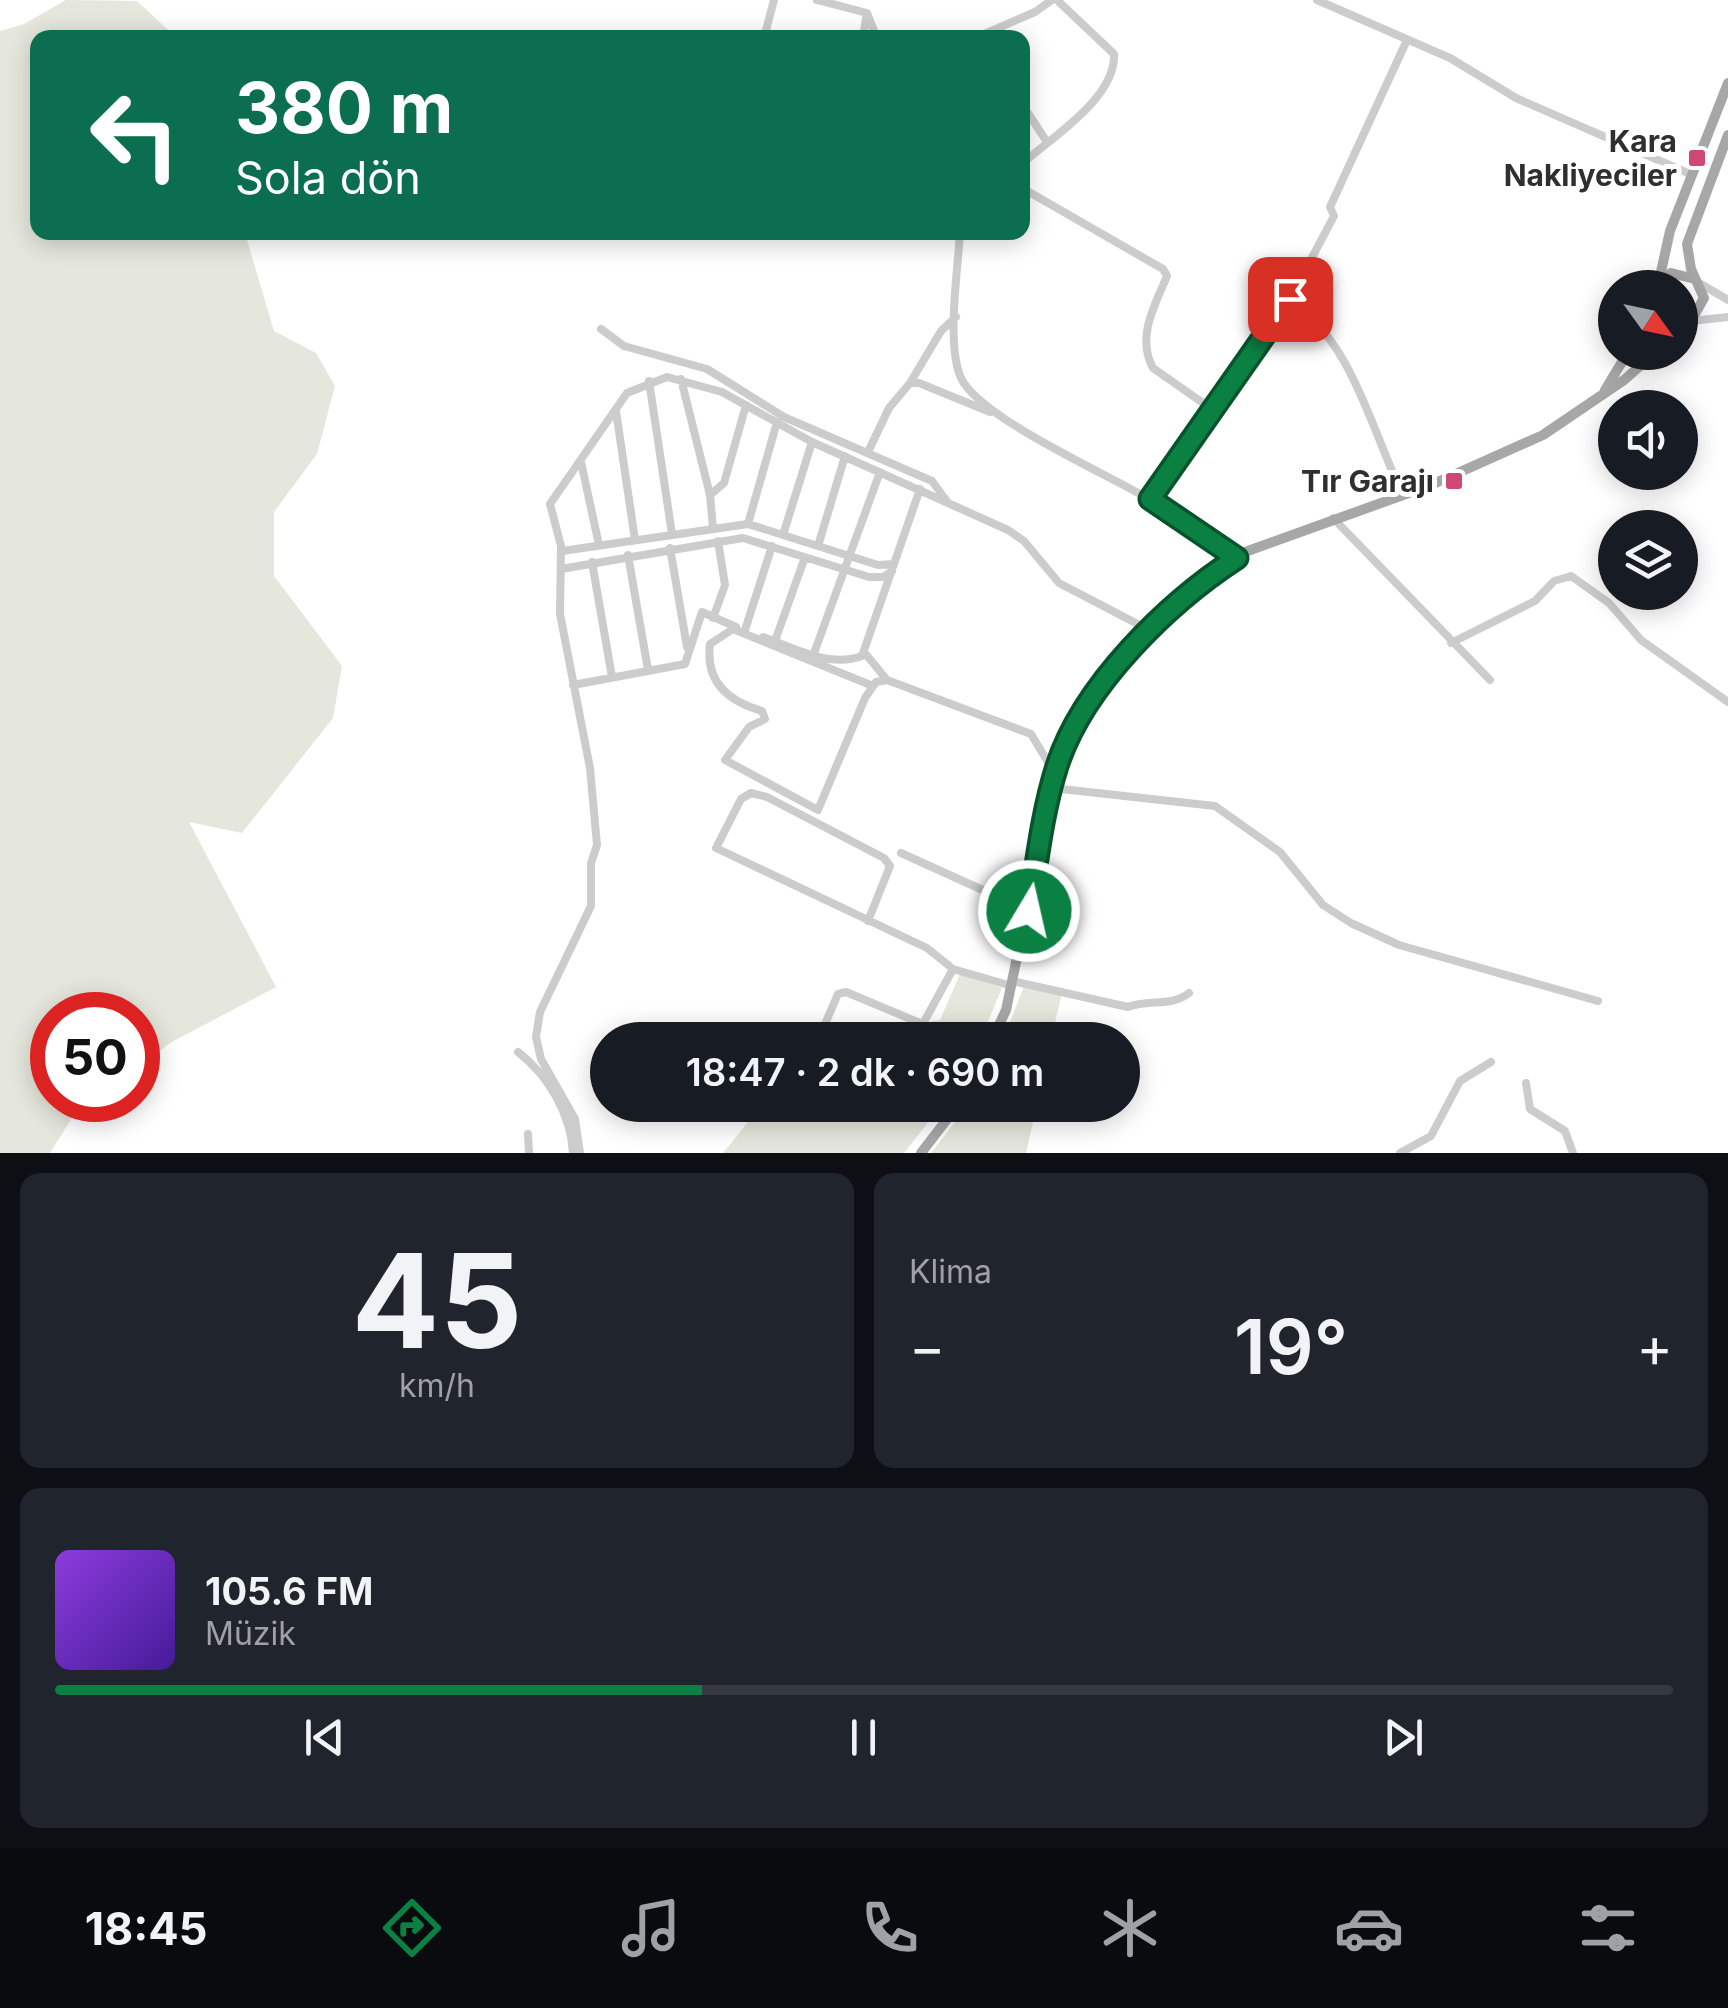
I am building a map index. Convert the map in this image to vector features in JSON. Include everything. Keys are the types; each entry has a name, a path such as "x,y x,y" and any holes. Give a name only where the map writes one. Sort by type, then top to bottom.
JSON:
{"main road":[{"path":"1659,270 1690,174 1728,84"},
{"path":"1695,270 1687,244 1728,135"},
{"path":"1698,282 1704,298 1698,306"},
{"path":"1608,390 1633,370"},
{"path":"998,1022 1029,911 1055,774 1087,708 1149,630 1198,583 1237,558 1333,518 1415,491 1542,435 1598,397"},
{"path":"920,1153 945,1122"}],"street":[{"path":"766,30 774,0"},
{"path":"817,0 867,13"},
{"path":"994,30 1054,0 1114,54 1115,67 1091,103 1030,157"},
{"path":"1317,0 1407,40 1516,98 1690,174"},
{"path":"864,30 867,13"},
{"path":"867,13 874,30"},
{"path":"1150,499 1290,299 1334,216 1330,207 1407,40"},
{"path":"1030,116 1047,142"},
{"path":"1030,193 1163,269 1167,276 1146,335 1148,359 1153,368 1213,410"},
{"path":"960,240 956,317 959,374 970,392 999,414 1150,499 1237,558"},
{"path":"1698,282 1728,300"},
{"path":"1290,299 1311,314 1338,349 1393,473 1401,484 1415,491"},
{"path":"868,452 890,408 910,384 941,331 956,317"},
{"path":"1698,322 1728,317"},
{"path":"601,329 624,346 707,369 784,417 932,481 946,500"},
{"path":"681,380 710,495 713,528"},
{"path":"576,1153 574,1119 541,1059 536,1037 540,1012 594,894 591,863 597,831 560,614 562,551 550,504 626,393 649,381 681,380 746,404 812,442 946,500 1024,541 1059,582 1149,630"},
{"path":"649,381 672,534"},
{"path":"910,384 919,383 999,414"},
{"path":"710,495 724,483 746,404"},
{"path":"615,408 635,540"},
{"path":"748,524 776,422"},
{"path":"782,535 812,442"},
{"path":"818,546 845,456"},
{"path":"581,461 599,545"},
{"path":"813,656 880,472"},
{"path":"573,685 685,664 702,612 813,656 852,660 864,652 920,489"},
{"path":"1333,518 1490,680"},
{"path":"562,551 748,524 893,568"},
{"path":"561,568 743,538 869,577 884,577 893,568"},
{"path":"714,618 725,585 718,542"},
{"path":"745,630 772,546"},
{"path":"670,548 688,652"},
{"path":"628,555 648,670"},
{"path":"775,641 806,557"},
{"path":"592,562 612,677"},
{"path":"1451,643 1535,602 1554,581 1571,576 1608,603 1642,640 1728,702"},
{"path":"873,686 733,628 710,644 712,678 724,693 762,711 764,719 730,748 726,760 818,810 873,686 887,680"},
{"path":"864,652 887,680 1032,734 1055,774"},
{"path":"1052,788 1214,806 1280,852 1323,905 1351,922 1398,945 1598,1001"},
{"path":"868,921 889,877 890,866 884,858 767,797 751,792 740,799 716,848 868,921 927,948 952,968 1128,1007 1146,1000 1179,1001 1189,993"},
{"path":"901,853 1029,911"},
{"path":"921,1022 938,1002 952,968"},
{"path":"826,1022 838,994 846,992 918,1022"},
{"path":"518,1052 536,1066 549,1085 572,1133 576,1153"},
{"path":"1400,1153 1431,1136 1460,1081 1491,1062"},
{"path":"1526,1083 1530,1109 1565,1131 1573,1153"},
{"path":"528,1134 530,1153"}],"shaded area":[{"path":"66,0 137,1 168,30 30,30 30,240 247,240 274,331 316,353 335,386 317,454 274,512 274,576 342,666 333,718 242,833 189,822 276,987 160,1051 160,992 30,992 30,1122 69,1122 50,1153 0,1153 0,31 24,24"},
{"path":"960,974 1002,988 988,1022 930,1022 940,1020"},
{"path":"1025,984 1062,993 1055,1022 1010,1022"},
{"path":"748,1122 929,1122 904,1153 723,1153"},
{"path":"955,1122 1033,1122 1026,1153 931,1153"}],"place":[{"name":"Kara Nakliyeciler","path":"1697,158"},
{"name":"Tır Garajı","path":"1454,481"}],"route":[{"path":"1029,911 1044,816 1058,761 1087,708 1134,645 1198,583 1237,558 1150,499 1290,299"}]}
